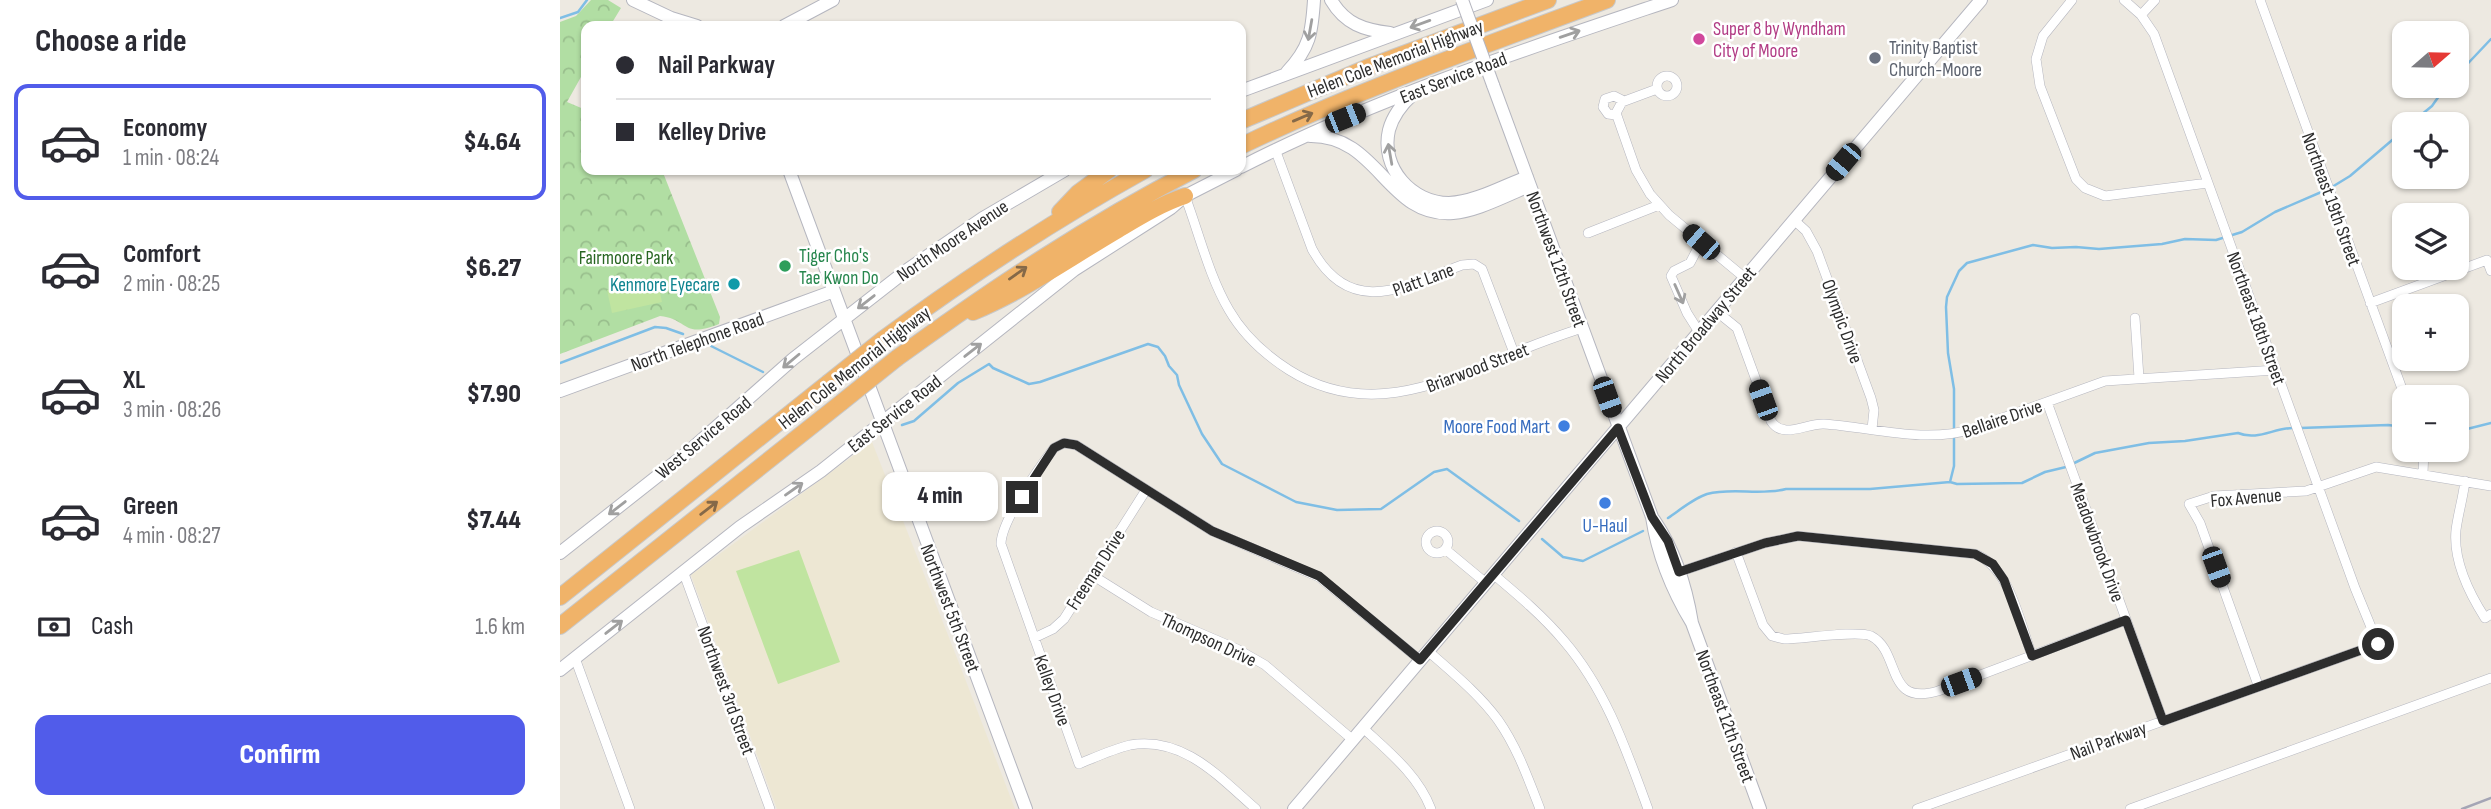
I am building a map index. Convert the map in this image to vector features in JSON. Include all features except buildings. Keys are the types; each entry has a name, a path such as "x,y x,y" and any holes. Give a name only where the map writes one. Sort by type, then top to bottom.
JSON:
{"highway":[{"name":"Helen Cole Memorial Highway","path":"1246,119 1366,68 1548,0"},
{"name":"Helen Cole Memorial Highway","path":"1246,144 1375,87 1607,0"},
{"path":"1049,224 1078,193 1102,175"},
{"name":"Helen Cole Memorial Highway","path":"560,597 882,340 1049,224 1136,175"},
{"name":"Helen Cole Memorial Highway","path":"560,626 941,326 1089,227 1185,175"},
{"path":"941,326 1000,301 1143,215 1185,196"}],"main road":[{"path":"633,0 652,4 670,19 678,21"},
{"path":"793,21 833,0"},
{"path":"1285,74 1300,58 1308,44 1314,0"},
{"path":"1331,0 1345,19 1357,26 1394,34"},
{"name":"Northwest 12th Street","path":"1462,0 1652,517"},
{"path":"1246,89 1487,0"},
{"name":"East Service Road","path":"1246,164 1302,136 1417,90 1541,44 1672,0"},
{"name":"North Broadway Street","path":"1297,808 1981,0"},
{"path":"1417,90 1397,112 1388,135 1391,163 1409,189 1426,199 1454,202 1528,182"},
{"path":"1302,136 1333,138 1348,144 1363,155 1407,199 1433,211 1461,211 1528,182"},
{"name":"Northwest 5th Street","path":"791,175 1026,809"},
{"name":"North Moore Avenue","path":"845,319 946,242 1056,175"},
{"name":"East Service Road","path":"560,670 740,527 821,471 1078,275 1185,196 1226,175"},
{"name":"North Telephone Road","path":"560,391 834,291"},
{"name":"West Service Road","path":"560,553 688,452 793,359 845,319"},
{"name":"Northeast 12th Street","path":"1652,517 1656,546 1687,593 1692,623 1760,809"}],"street":[{"path":"2072,0 2043,36 2037,51 2036,69 2076,179 2085,188 2105,196 2208,183"},
{"name":"Northeast 18th Street","path":"2124,0 2141,15 2154,34 2355,588 2378,644"},
{"path":"2141,15 2155,0"},
{"name":"Northeast 19th Street","path":"2260,0 2401,385"},
{"path":"1657,89 1624,101 1618,106 1616,115 1637,172 1659,205 1745,278"},
{"path":"1616,115 1608,114 1603,107 1605,99 1614,96 1624,101"},
{"name":"Platt Lane","path":"1275,149 1312,249 1334,278 1354,289 1383,293 1462,265 1474,264 1482,269 1514,353"},
{"name":"Briarwood Street","path":"1185,196 1214,278 1235,319 1255,345 1305,379 1352,393 1390,394 1453,379 1582,328"},
{"path":"1588,233 1659,205"},
{"name":"Olympic Drive","path":"1794,220 1806,231 1817,251 1871,398 1874,410 1872,429"},
{"path":"1699,332 1687,313 1671,276 1674,271 1690,263 1701,242"},
{"path":"2371,303 2487,260 2491,271"},
{"name":"Bellaire Drive","path":"1716,312 1737,328 1771,421 1777,428 1788,431 1812,423 1949,435 2100,382 2276,370"},
{"path":"2136,318 2139,378"},
{"name":"Meadowbrook Drive","path":"2047,402 2163,721"},
{"name":"Kelley Drive","path":"1146,490 1076,445 1067,442 1058,444 1009,518 1001,535 1003,552 1079,764 1129,746 1152,744 1175,748 1208,767 1256,809"},
{"path":"2423,462 2423,473"},
{"name":"Fox Avenue","path":"2258,685 2200,523 2189,504 2214,496 2296,492 2376,467 2491,486"},
{"path":"2465,481 2456,529 2456,549 2472,599 2488,616"},
{"path":"1146,490 1212,531 1319,576 1469,687 1497,720 1520,760 1540,809"},
{"name":"Freeman Drive","path":"1034,638 1059,625 1146,490"},
{"path":"1674,575 1736,552 1777,540 1807,536 1975,554 1993,564 2004,580 2032,656"},
{"path":"1445,549 1526,602 1563,640 1592,679 1622,739 1648,809"},
{"path":"1736,552 1763,625 1772,636 1784,639 1867,635 1883,646 1900,684 1911,692 1927,694 2126,620"},
{"name":"Northwest 3rd Street","path":"683,571 771,809"},
{"name":"Thompson Drive","path":"1092,575 1151,612 1255,659 1353,740"},
{"name":"Nail Parkway","path":"1917,809 2378,644"},
{"path":"575,658 630,809"},
{"path":"2130,809 2491,678"},
{"path":"1363,728 1403,765 1424,793 1431,809"}],"shaded area":[{"path":"872,442 1015,809 777,809 691,575"}],"green space":[{"name":"Fairmoore Park","path":"591,0 608,0 621,8 613,21 581,21 581,77 567,102 581,108 581,175 664,175 720,317 719,324 698,330 660,316 560,354 560,22 576,16"},
{"path":"657,279 662,302 612,313 607,290"},
{"path":"799,550 840,662 778,684 736,571"}],"waterway":[{"path":"560,18 578,12 587,0"},
{"path":"2469,62 2491,39"},
{"path":"2425,112 2438,98"},
{"path":"2332,187 2350,176 2392,140"},
{"path":"1954,430 1954,389 1948,353 1946,307 1947,297 1959,271 1967,263 2033,245 2099,249 2162,244 2185,239 2216,240 2242,232 2275,212 2326,190"},
{"path":"560,363 655,327 683,334"},
{"path":"902,425 914,421 958,383 989,364 1029,384 1148,344 1158,347 1177,375 1202,434 1222,464 1296,502 1337,510 1381,509 1434,472 1447,469 1519,521"},
{"path":"711,346 763,372"},
{"path":"2469,428 2491,423"},
{"path":"2300,428 2392,426"},
{"path":"1668,518 1697,498 1717,492 1870,489 1950,482 2022,483 2095,453 2149,443 2238,433 2252,436 2293,428"},
{"path":"1950,482 1954,466 1954,437"},
{"path":"1542,539 1563,557 1583,561 1643,531"}],"railway":[{"path":"2462,809 2491,798"}],"place":[{"name":"Super 8 by Wyndham City of Moore","path":"1699,39"},
{"name":"Trinity Baptist Church-Moore","path":"1875,58"},
{"name":"Tiger Cho's Tae Kwon Do","path":"785,266"},
{"name":"Kenmore Eyecare","path":"734,284"},
{"name":"Moore Food Mart","path":"1564,426"},
{"name":"U-Haul","path":"1605,503"}],"route":[{"path":"1022,497 1058,444 1076,445 1195,522 1224,537 1319,576 1420,660 1618,428 1652,517 1668,541 1679,572 1765,543 1798,536 1975,554 1988,559 2004,580 2032,656 2126,620 2163,721 2378,644"}]}
